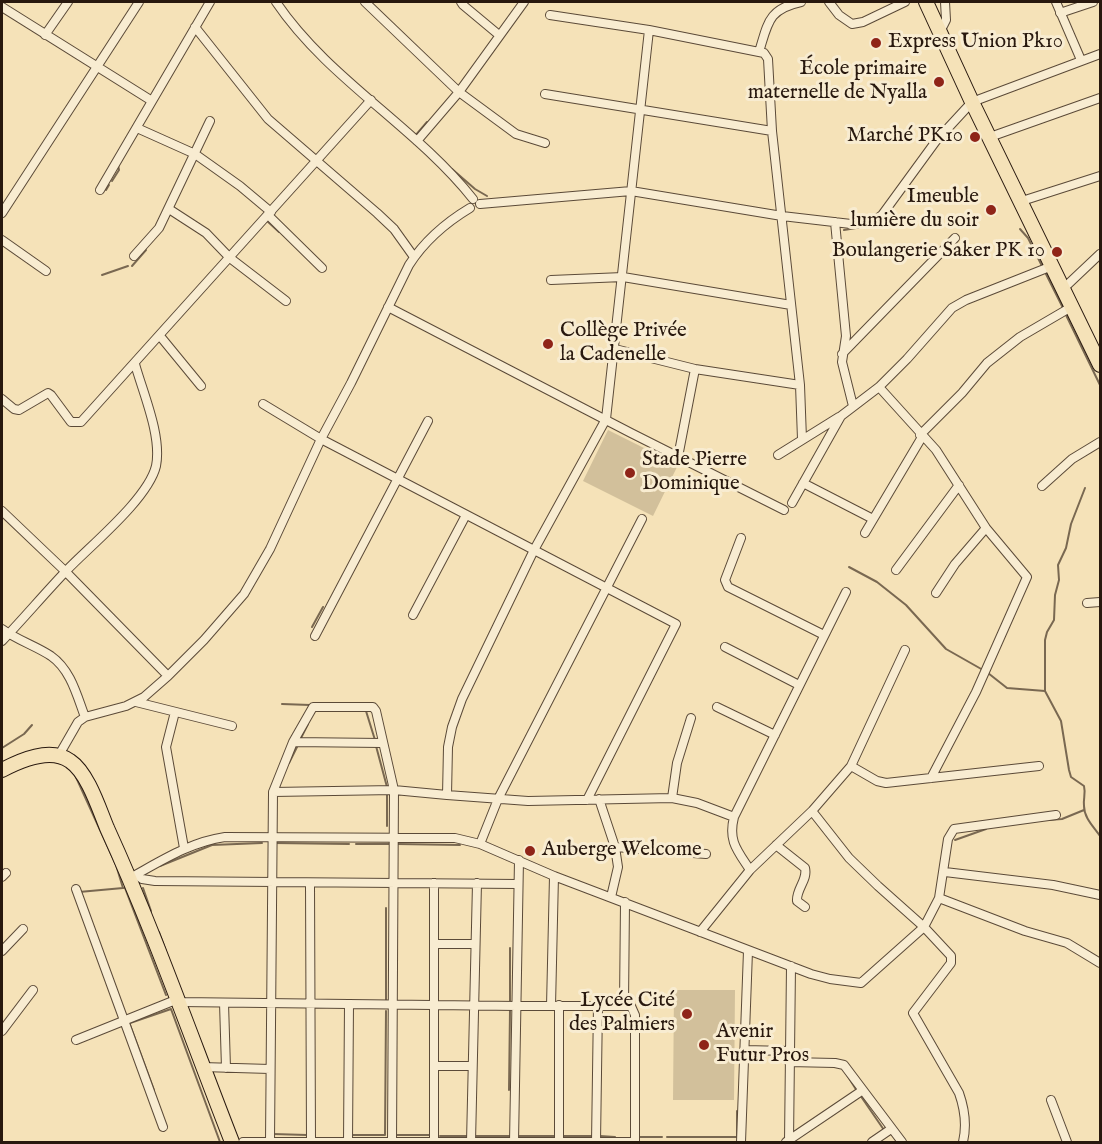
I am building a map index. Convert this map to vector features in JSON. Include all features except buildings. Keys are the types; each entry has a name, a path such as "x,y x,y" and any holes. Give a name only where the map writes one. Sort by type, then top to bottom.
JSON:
{"main road":[{"path":"926,2 972,102 1101,365"},
{"path":"2,769 32,757 59,755 70,760 82,775 133,876 232,1143"}],"street":[{"path":"45,35 68,2"},
{"path":"2,213 139,2"},
{"path":"100,190 210,2"},
{"path":"276,2 298,31 417,141 461,184 474,203"},
{"path":"365,2 459,92 516,134 545,143"},
{"path":"461,2 499,35"},
{"path":"417,141 459,92 524,2"},
{"path":"759,52 770,19 775,13 782,7 801,2"},
{"path":"829,2 839,15 852,24 863,22 905,2"},
{"path":"940,32 946,20 945,2"},
{"path":"1056,2 1082,60"},
{"path":"1060,13 1092,2"},
{"path":"2,7 152,101"},
{"path":"550,15 650,30 764,53 768,59 772,131 800,385 802,439"},
{"path":"195,27 268,118 394,229 414,257"},
{"path":"447,795 448,747 456,714 534,550 606,419 650,30"},
{"path":"59,755 72,729 85,717 136,702 168,676 244,594 259,571 321,439 414,257 439,229 474,203 631,191 782,216 835,222 874,221 882,215 936,141 972,102 1101,54"},
{"path":"545,94 772,131"},
{"path":"990,137 1101,98"},
{"path":"2,399 16,410 48,393 68,419 78,423 84,419 371,100"},
{"path":"134,256 159,228 210,121"},
{"path":"136,128 195,154 240,186 322,268"},
{"path":"1022,201 1101,176"},
{"path":"169,209 210,236 230,258 286,301"},
{"path":"835,222 846,336 841,355 853,406"},
{"path":"841,355 955,238"},
{"path":"2,240 46,271"},
{"path":"1064,288 1101,254"},
{"path":"777,455 841,416 879,387 952,308 966,300 1052,266"},
{"path":"551,280 623,277 791,305"},
{"path":"865,533 921,436 987,363 1020,337 1073,306"},
{"path":"388,307 784,510"},
{"path":"160,336 201,386"},
{"path":"615,350 696,369 800,385"},
{"path":"2,641 5,632 144,491 156,465 155,433 135,363"},
{"path":"678,457 696,369"},
{"path":"879,387 936,450 971,508 1027,574 1027,580 976,692 931,778"},
{"path":"263,404 321,439 676,624 587,800"},
{"path":"792,503 841,416"},
{"path":"315,636 428,421"},
{"path":"1042,486 1072,459 1101,442"},
{"path":"803,483 873,519"},
{"path":"896,570 959,485"},
{"path":"2,511 66,572 168,676"},
{"path":"413,615 466,514"},
{"path":"480,844 498,799 642,519"},
{"path":"936,593 955,564 986,528"},
{"path":"741,538 725,580 728,587 824,635"},
{"path":"750,870 732,838 734,817 846,592"},
{"path":"1087,603 1101,603"},
{"path":"5,632 51,656 60,664 71,682 85,717"},
{"path":"725,647 799,685"},
{"path":"700,932 750,870 812,811 851,766 905,650"},
{"path":"136,702 232,726"},
{"path":"270,1141 273,792 293,742 311,709 316,706 375,708 394,790 392,1142"},
{"path":"717,707 775,735"},
{"path":"175,712 166,747 184,848"},
{"path":"672,798 677,763 691,718"},
{"path":"293,742 382,743"},
{"path":"851,766 885,783 1039,766"},
{"path":"273,792 394,790 528,801 672,798 697,803 734,817"},
{"path":"598,799 615,847 618,867 611,897"},
{"path":"812,811 849,858 924,927 952,960 915,1008 914,1017 959,1094 966,1120 963,1143"},
{"path":"133,876 184,848 225,837 455,838 480,844 554,876 748,951 830,979 861,983 924,927 939,898 945,872 948,839 954,829 1056,815"},
{"path":"776,845 805,868 805,878 796,896 797,901 805,907"},
{"path":"615,847 706,854"},
{"path":"514,1142 519,860"},
{"path":"945,872 1053,885 1101,895"},
{"path":"133,876 155,881 518,884"},
{"path":"554,876 559,1142"},
{"path":"310,883 311,1141"},
{"path":"434,883 434,1142"},
{"path":"471,1142 477,883"},
{"path":"76,889 163,1127"},
{"path":"939,898 1032,934 1067,943 1101,963"},
{"path":"624,1005 625,902"},
{"path":"2,951 23,929"},
{"path":"434,944 475,944"},
{"path":"741,1143 748,951"},
{"path":"787,1142 791,966"},
{"path":"2,1031 33,990"},
{"path":"76,1040 179,1000 224,1003 474,1006 624,1005 631,1006 636,1015 635,1143 311,1141 243,1143"},
{"path":"224,1003 226,1068"},
{"path":"348,1142 349,1004"},
{"path":"596,1142 598,1005"},
{"path":"744,1050 789,1051"},
{"path":"789,1062 844,1065 902,1143"},
{"path":"435,1066 472,1066"},
{"path":"202,1067 270,1069"},
{"path":"787,1142 863,1090"},
{"path":"1051,1100 1067,1143"},
{"path":"872,1143 891,1129"}],"shaded area":[{"name":"Stade Pierre Dominique","path":"608,430 678,465 653,516 583,481"},
{"name":"Avenir Futur Pros","path":"674,990 735,990 734,1100 673,1100"}],"waterway":[{"path":"415,136 427,122"},
{"path":"112,181 119,170 118,165"},
{"path":"452,169 487,196"},
{"path":"106,190 109,185"},
{"path":"266,220 279,232"},
{"path":"844,230 868,226"},
{"path":"1020,229 1028,238 1042,266"},
{"path":"132,266 146,250"},
{"path":"102,275 128,266"},
{"path":"1045,272 1063,308"},
{"path":"1066,315 1100,385"},
{"path":"1085,488 1071,524 1066,548 1058,565 1059,580 1055,595 1054,620 1045,640 1045,691 1061,721 1071,777 1084,786 1084,810 1100,836"},
{"path":"849,567 877,582 906,605 946,649 983,670"},
{"path":"312,627 323,607"},
{"path":"988,673 1007,688 1045,691"},
{"path":"282,704 310,705"},
{"path":"366,711 375,740"},
{"path":"300,740 308,724"},
{"path":"2,748 24,734 32,725"},
{"path":"289,763 298,745"},
{"path":"376,746 387,787"},
{"path":"75,775 116,865 166,995"},
{"path":"387,793 387,826"},
{"path":"1048,820 1062,819 1084,810"},
{"path":"955,840 986,829"},
{"path":"160,866 212,845 262,843"},
{"path":"274,843 349,844"},
{"path":"356,844 390,844"},
{"path":"397,844 460,845"},
{"path":"79,892 123,888"},
{"path":"143,888 151,911"},
{"path":"386,908 386,1001"},
{"path":"159,932 166,951"},
{"path":"510,948 510,1003"},
{"path":"130,1023 171,1009 220,1142"},
{"path":"509,1090 510,1010"},
{"path":"350,1135 385,1135 386,1011"},
{"path":"129,1022 154,1090"},
{"path":"847,1075 857,1091"},
{"path":"860,1095 884,1130"},
{"path":"667,1137 737,1137 737,1111"},
{"path":"273,1134 307,1135"},
{"path":"397,1135 431,1135"},
{"path":"440,1136 467,1136"},
{"path":"473,1136 510,1136"},
{"path":"518,1136 557,1136"},
{"path":"561,1136 594,1136"},
{"path":"600,1136 615,1137"},
{"path":"637,1137 662,1137"}],"place":[{"name":"Express Union Pk10","path":"876,43"},
{"name":"École primaire maternelle de Nyalla","path":"939,82"},
{"name":"Marché PK10","path":"975,137"},
{"name":"Imeuble lumière du soir","path":"991,210"},
{"name":"Boulangerie Saker PK 10","path":"1057,252"},
{"name":"Collège Privée la Cadenelle","path":"548,344"},
{"name":"Stade Pierre Dominique","path":"630,473"},
{"name":"Auberge Welcome","path":"530,851"},
{"name":"Lycée Cité des Palmiers","path":"687,1014"},
{"name":"Avenir Futur Pros","path":"704,1045"}]}
